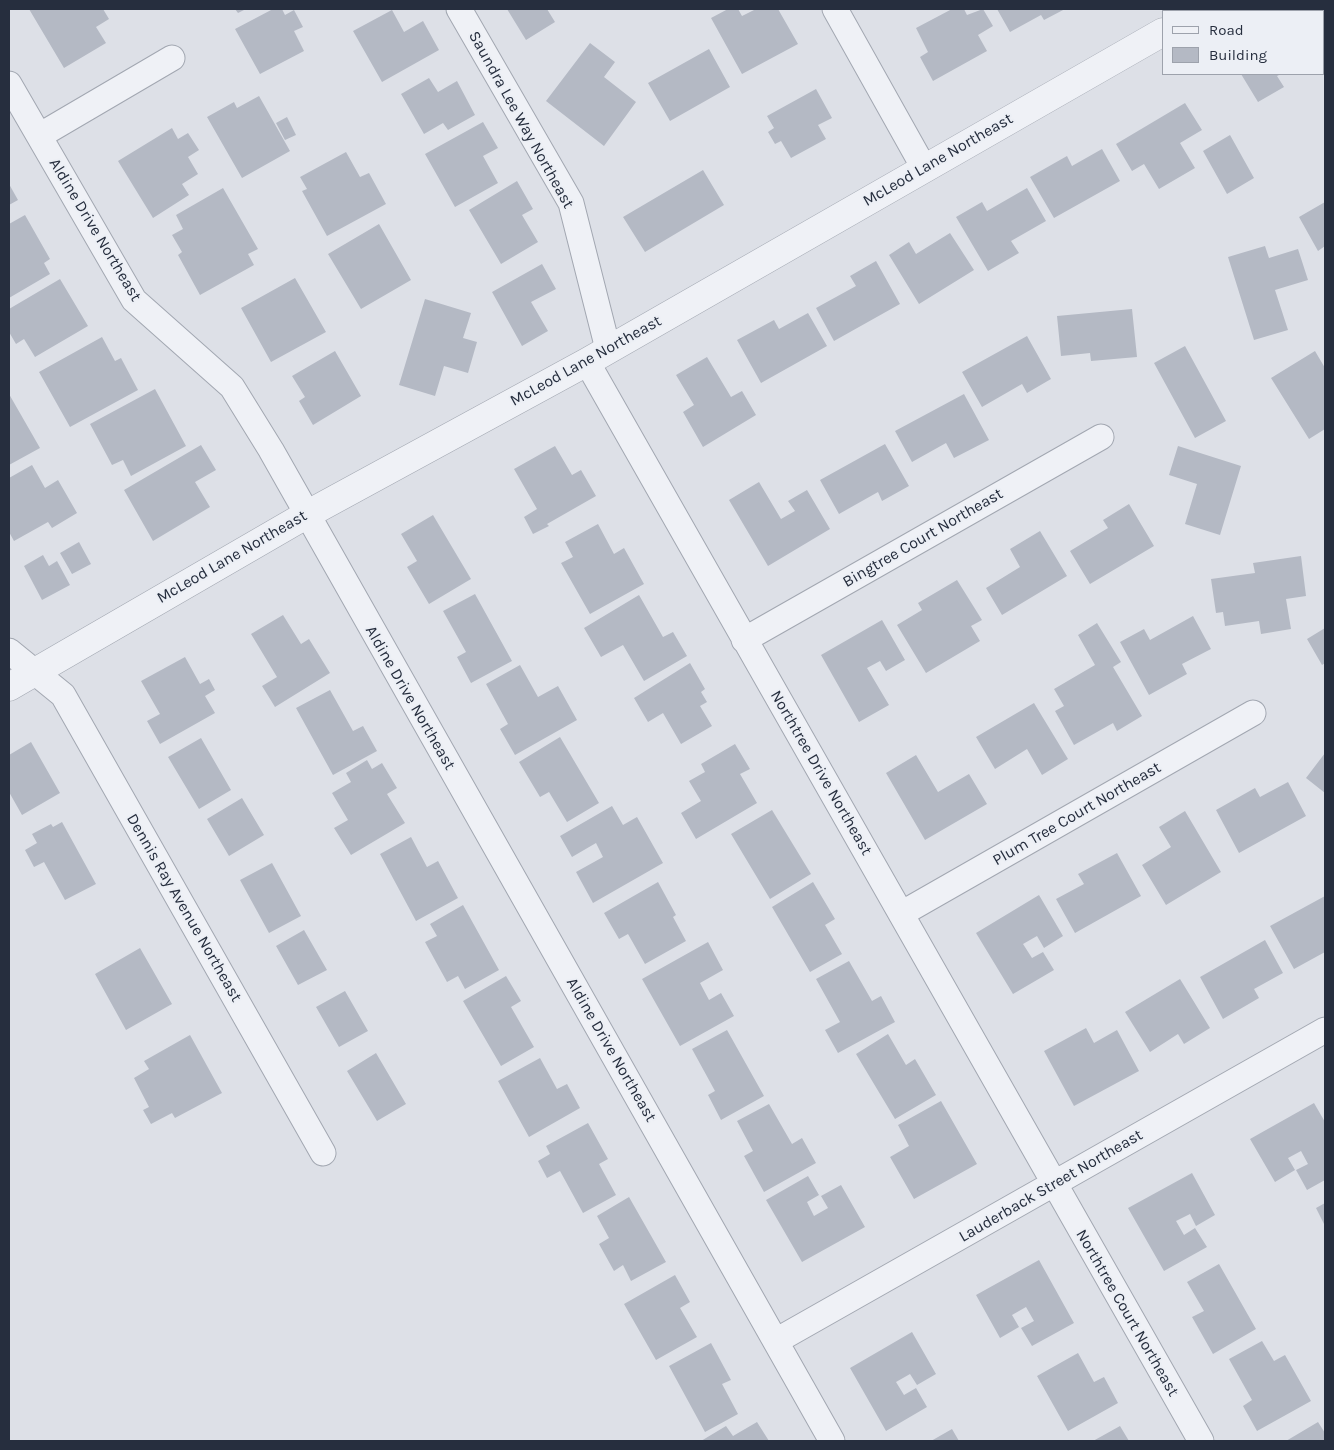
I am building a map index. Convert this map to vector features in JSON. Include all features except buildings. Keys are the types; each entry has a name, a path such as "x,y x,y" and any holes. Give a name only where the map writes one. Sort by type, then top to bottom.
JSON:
{"street":[{"name":"Saundra Lee Way Northeast","path":"459,9 571,204 597,356"},
{"path":"835,9 924,168"},
{"name":"McLeod Lane Northeast","path":"9,687 306,514 597,356 1162,33"},
{"path":"39,136 172,58"},
{"name":"Aldine Drive Northeast","path":"9,84 134,300 232,388 306,514 832,1441"},
{"name":"Northtree Drive Northeast","path":"597,356 744,640 1054,1184"},
{"name":"Bingtree Court Northeast","path":"744,640 1100,437"},
{"name":"Dennis Ray Avenue Northeast","path":"9,651 33,673 63,695 323,1153"},
{"name":"Plum Tree Court Northeast","path":"901,914 1253,713"},
{"name":"Lauderback Street Northeast","path":"776,1341 1325,1030"},
{"name":"Northtree Court Northeast","path":"1054,1184 1200,1441"}]}
